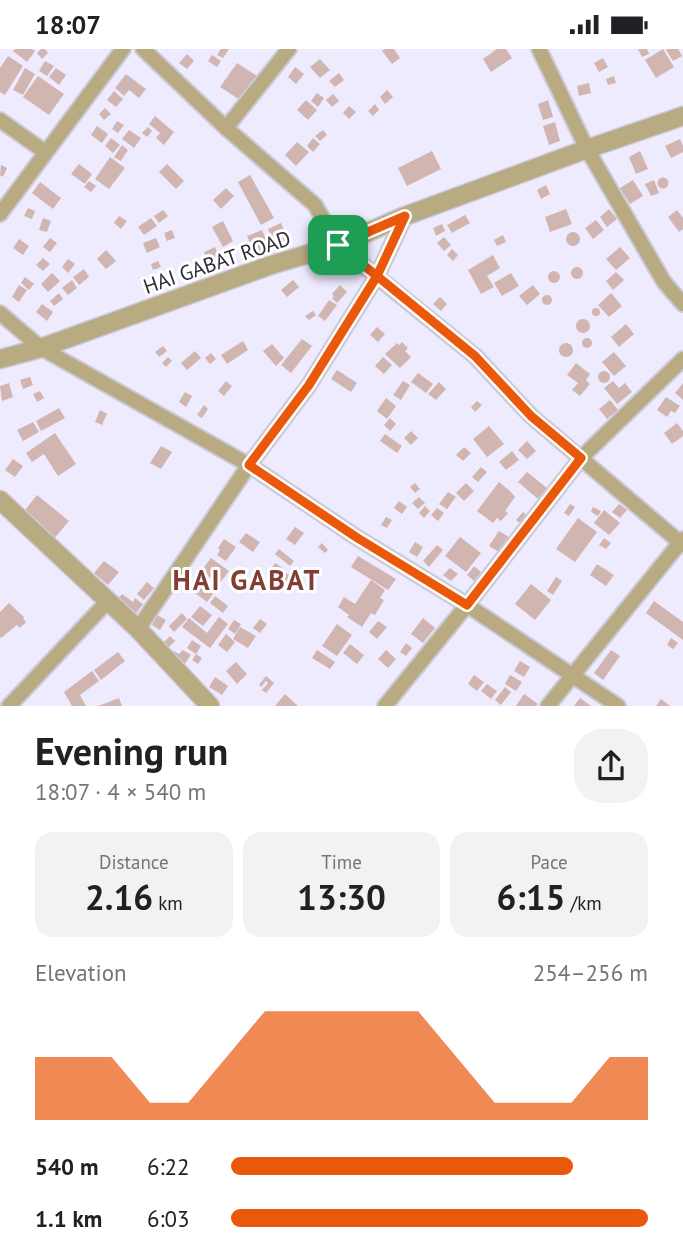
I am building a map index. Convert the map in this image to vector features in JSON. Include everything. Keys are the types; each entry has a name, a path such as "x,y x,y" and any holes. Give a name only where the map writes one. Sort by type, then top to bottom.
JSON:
{"street":[{"path":"0,214 123,49"},
{"path":"143,49 226,128 315,205 338,245 475,356 531,416 682,542 548,706"},
{"path":"226,128 289,49"},
{"path":"539,49 587,149 664,282 683,304"},
{"name":"HAI GABAT ROAD","path":"0,359 41,348 268,266 338,245 405,216 683,116"},
{"path":"0,120 45,152"},
{"path":"138,629 249,465 309,385 377,276 405,216"},
{"path":"0,313 41,348 249,465 618,706"},
{"path":"385,706 581,458 683,359"},
{"path":"0,501 138,629 210,706"},
{"path":"9,706 108,601"}],"building":[{"path":"41,49 48,53 42,59 37,53"},
{"path":"221,49 229,49 223,58 217,55"},
{"path":"394,49 400,58 392,64 382,51"},
{"path":"497,49 506,49 512,58 491,72 483,59"},
{"path":"638,49 647,49 649,54 642,57"},
{"path":"663,49 674,67 656,78 645,60"},
{"path":"667,49 678,49 682,56 673,61"},
{"path":"13,51 35,51 27,62"},
{"path":"187,54 194,61 187,69 179,63"},
{"path":"212,55 221,61 217,67 208,61"},
{"path":"8,56 23,66 5,95 0,92 0,68"},
{"path":"603,58 608,67 599,72 594,63"},
{"path":"320,59 330,70 320,78 310,67"},
{"path":"45,61 54,66 47,76 39,71"},
{"path":"237,63 257,76 240,100 220,87"},
{"path":"295,67 304,74 296,84 288,77"},
{"path":"25,68 35,74 23,95 13,90"},
{"path":"56,68 66,75 59,85 49,77"},
{"path":"339,73 344,80 335,87 329,81"},
{"path":"126,74 146,89 139,98 129,90 124,96 115,88"},
{"path":"38,76 64,94 49,115 23,97"},
{"path":"614,76 616,83 608,85 606,79"},
{"path":"589,83 591,93 579,96 577,86"},
{"path":"387,90 393,97 385,104 380,97"},
{"path":"114,91 123,99 116,107 107,100"},
{"path":"317,93 324,98 318,107 311,101"},
{"path":"333,94 339,101 332,107 326,100"},
{"path":"306,100 317,110 308,120 297,110"},
{"path":"548,100 553,117 543,120 538,104"},
{"path":"375,104 379,110 373,116 368,111"},
{"path":"349,106 356,112 349,119 343,113"},
{"path":"105,108 111,114 104,120 99,114"},
{"path":"155,116 174,132 164,145 156,138 160,133 149,124"},
{"path":"117,121 124,125 118,133 112,129"},
{"path":"555,122 560,141 549,145 543,126"},
{"path":"97,126 108,134 102,143 91,135"},
{"path":"148,127 152,131 147,137 142,133"},
{"path":"129,130 141,138 134,148 122,139"},
{"path":"323,130 327,135 320,141 315,136"},
{"path":"111,138 120,145 113,153 105,146"},
{"path":"313,138 320,144 313,152 307,146"},
{"path":"680,139 683,152 671,158 665,146"},
{"path":"297,142 309,152 296,166 285,155"},
{"path":"122,145 128,150 121,161 114,157"},
{"path":"432,151 441,169 407,186 398,168"},
{"path":"640,151 648,169 636,174 629,157"},
{"path":"110,157 125,168 109,189 95,179"},
{"path":"79,164 92,174 85,184 71,174"},
{"path":"167,164 184,181 176,189 159,172"},
{"path":"1,165 7,168 3,177 0,175"},
{"path":"250,175 274,218 261,225 238,182"},
{"path":"663,177 669,183 663,189 657,183"},
{"path":"633,180 643,196 630,204 620,188"},
{"path":"654,180 659,193 651,196 645,184"},
{"path":"89,181 96,186 91,192 84,187"},
{"path":"40,182 61,198 53,209 32,193"},
{"path":"546,185 550,194 541,199 537,190"},
{"path":"226,188 234,196 221,209 213,200"},
{"path":"28,208 35,211 32,219 24,216"},
{"path":"566,209 572,224 550,232 545,217"},
{"path":"609,209 617,219 607,227 600,217"},
{"path":"163,210 168,216 159,223 154,216"},
{"path":"677,210 683,218 683,229 679,232 668,217"},
{"path":"465,215 470,223 452,233 447,225"},
{"path":"119,216 127,221 121,229 114,223"},
{"path":"43,218 51,221 47,232 39,230"},
{"path":"151,218 157,226 144,235 138,227"},
{"path":"596,220 604,230 593,239 585,228"},
{"path":"223,221 233,241 223,247 212,227"},
{"path":"281,223 289,242 276,248 268,229"},
{"path":"442,224 445,231 436,236 433,228"},
{"path":"172,230 175,238 167,241 164,233"},
{"path":"262,230 270,249 255,255 247,236"},
{"path":"573,232 578,234 578,244 573,246 568,244 566,239 568,234"},
{"path":"503,235 506,242 497,246 494,240"},
{"path":"444,237 451,245 444,251 437,243"},
{"path":"50,238 57,243 50,252 43,247"},
{"path":"156,238 160,247 147,253 143,243"},
{"path":"19,239 29,246 23,255 13,248"},
{"path":"215,247 219,256 207,261 204,252"},
{"path":"620,247 630,258 616,270 606,259"},
{"path":"452,249 458,255 453,261 447,255"},
{"path":"106,250 116,261 106,269 97,259"},
{"path":"493,255 500,268 487,276 494,287 481,294 468,270"},
{"path":"43,258 50,264 43,271 36,265"},
{"path":"68,259 75,264 68,273 62,267"},
{"path":"158,261 161,267 153,270 151,264"},
{"path":"577,267 583,273 577,279 571,273"},
{"path":"84,269 89,277 79,285 73,277"},
{"path":"554,271 560,277 554,283 548,277"},
{"path":"616,272 624,280 613,290 606,281"},
{"path":"52,273 60,281 48,292 41,284"},
{"path":"511,273 519,286 502,296 494,283"},
{"path":"25,277 34,284 29,290 21,283"},
{"path":"72,280 77,288 68,295 62,288"},
{"path":"293,280 299,287 287,297 281,290"},
{"path":"19,285 27,290 19,302 12,297"},
{"path":"340,285 347,292 337,303 332,294"},
{"path":"533,285 540,294 527,305 519,296"},
{"path":"59,293 63,299 54,306 50,301"},
{"path":"611,293 622,306 609,317 598,305"},
{"path":"547,295 552,300 547,305 542,300"},
{"path":"440,297 447,304 441,311 433,304"},
{"path":"329,300 337,305 325,321 318,316"},
{"path":"42,304 53,312 47,321 36,312"},
{"path":"596,308 600,312 596,316 592,312"},
{"path":"313,311 316,315 309,320 305,316"},
{"path":"583,319 588,321 588,331 583,333 578,331 576,326 578,321"},
{"path":"626,324 634,334 619,347 611,337"},
{"path":"377,327 385,334 378,342 370,335"},
{"path":"587,338 592,343 587,348 582,343"},
{"path":"302,339 312,346 291,373 281,365"},
{"path":"243,341 248,350 227,364 221,355"},
{"path":"402,342 411,357 400,368 385,354"},
{"path":"566,343 571,345 571,355 566,357 561,355 559,350 561,345"},
{"path":"272,344 284,358 276,366 263,351"},
{"path":"163,346 167,351 159,357 155,352"},
{"path":"195,351 201,358 187,370 181,363"},
{"path":"614,352 626,366 614,376 602,362"},
{"path":"211,353 216,359 210,364 205,358"},
{"path":"168,357 172,361 166,367 162,363"},
{"path":"383,357 392,365 384,374 375,366"},
{"path":"576,363 590,374 586,380 590,384 580,396 572,390 578,383 567,375"},
{"path":"337,370 357,383 351,392 331,379"},
{"path":"604,371 610,377 604,383 598,377"},
{"path":"418,373 433,384 426,393 411,382"},
{"path":"30,377 33,385 23,389 20,380"},
{"path":"226,381 232,386 224,396 218,391"},
{"path":"403,381 410,385 401,400 393,395"},
{"path":"613,381 619,388 625,383 632,392 617,404 604,388"},
{"path":"439,382 446,389 436,400 428,394"},
{"path":"9,383 13,397 2,401 0,386"},
{"path":"683,383 683,400 675,393"},
{"path":"40,391 44,398 37,402 33,394"},
{"path":"185,392 192,396 186,407 179,402"},
{"path":"666,397 680,406 675,413 671,411 667,417 657,410"},
{"path":"386,398 396,406 387,419 377,411"},
{"path":"610,400 618,410 607,419 599,409"},
{"path":"477,401 482,405 475,412 471,407"},
{"path":"204,405 208,409 202,418 197,415"},
{"path":"59,408 65,418 41,431 36,421"},
{"path":"100,410 107,414 102,425 95,422"},
{"path":"390,418 396,424 390,431 384,425"},
{"path":"33,422 39,432 23,441 17,430"},
{"path":"677,423 683,436 672,444 664,433"},
{"path":"489,426 504,444 487,457 473,439"},
{"path":"411,431 418,438 411,445 404,438"},
{"path":"55,433 76,464 58,476 44,454 32,462 26,453"},
{"path":"385,434 402,446 397,453 380,441"},
{"path":"527,441 536,451 527,459 518,450"},
{"path":"161,446 172,452 161,469 150,463"},
{"path":"464,447 471,453 463,461 456,455"},
{"path":"512,451 519,460 506,470 499,462"},
{"path":"13,459 23,466 15,477 5,470"},
{"path":"481,467 487,472 478,482 472,477"},
{"path":"527,472 547,488 538,499 518,482"},
{"path":"499,482 515,497 505,511 508,513 501,521 497,518 493,523 477,511"},
{"path":"415,483 420,489 415,493 410,487"},
{"path":"466,483 474,491 464,501 456,493"},
{"path":"448,492 456,497 447,509 439,504"},
{"path":"37,495 69,521 53,540 22,514"},
{"path":"419,497 425,503 418,509 412,503"},
{"path":"399,501 407,507 402,514 394,508"},
{"path":"570,504 575,507 569,516 564,513"},
{"path":"619,504 627,510 620,518 612,512"},
{"path":"425,506 430,511 424,518 419,513"},
{"path":"593,507 601,511 598,516 591,512"},
{"path":"437,508 444,513 438,521 431,515"},
{"path":"604,510 620,523 609,535 594,523"},
{"path":"523,512 528,516 521,524 516,520"},
{"path":"386,517 392,520 387,528 381,525"},
{"path":"578,518 597,532 575,562 556,549"},
{"path":"295,527 304,533 295,545 286,539"},
{"path":"499,531 509,537 499,552 489,546"},
{"path":"246,533 260,542 253,552 239,542"},
{"path":"460,537 481,553 466,572 445,556"},
{"path":"604,538 611,543 606,549 599,545"},
{"path":"224,539 236,547 226,561 217,555"},
{"path":"415,542 423,547 417,557 409,552"},
{"path":"322,543 328,550 325,553 318,547"},
{"path":"437,545 443,550 429,567 423,561"},
{"path":"279,549 294,561 290,566 275,554"},
{"path":"358,556 396,579 388,590 351,567"},
{"path":"211,558 229,571 219,584 201,571"},
{"path":"104,561 119,572 108,585 94,573"},
{"path":"275,563 283,568 278,576 270,571"},
{"path":"597,564 614,575 606,586 590,575"},
{"path":"474,566 481,572 474,581 467,575"},
{"path":"450,568 458,574 451,581 443,575"},
{"path":"286,573 294,578 290,585 282,579"},
{"path":"556,577 562,581 553,595 547,591"},
{"path":"371,580 385,590 380,598 384,600 375,615 371,613 362,627 338,607 344,597 355,604"},
{"path":"147,582 154,588 144,600 137,594"},
{"path":"197,582 213,594 207,602 191,590"},
{"path":"531,584 551,600 535,620 515,604"},
{"path":"122,594 133,602 135,598 143,604 134,616 115,603"},
{"path":"215,596 228,606 223,613 210,603"},
{"path":"654,601 683,622 683,640 646,613"},
{"path":"9,603 26,622 20,628 17,625 1,638 0,612"},
{"path":"200,606 212,615 203,626 191,617"},
{"path":"182,613 187,619 174,632 169,626"},
{"path":"157,615 166,620 160,630 152,625"},
{"path":"219,617 228,624 210,648 182,627 189,618 207,633"},
{"path":"423,618 435,628 423,643 411,634"},
{"path":"260,619 267,624 260,633 253,628"},
{"path":"234,620 241,624 235,634 228,629"},
{"path":"378,621 387,627 377,639 369,632"},
{"path":"337,624 352,635 337,656 322,646"},
{"path":"240,627 256,636 248,648 233,639"},
{"path":"226,634 235,642 227,652 218,645"},
{"path":"170,636 175,641 168,648 163,643"},
{"path":"671,638 678,643 673,649 667,645"},
{"path":"192,640 201,646 196,654 187,648"},
{"path":"406,643 412,648 406,656 400,652"},
{"path":"350,644 364,655 357,664 343,653"},
{"path":"172,650 179,654 183,650 191,655 182,668 167,658"},
{"path":"317,650 335,662 330,669 312,658"},
{"path":"386,650 396,659 388,668 378,659"},
{"path":"611,650 620,656 603,680 594,673"},
{"path":"118,652 125,661 101,680 94,670"},
{"path":"196,654 202,658 198,664 192,660"},
{"path":"520,661 530,667 524,677 514,671"},
{"path":"236,662 247,674 237,684 226,671"},
{"path":"92,671 99,681 80,695 86,706 72,706 64,692"},
{"path":"474,675 484,682 477,691 468,684"},
{"path":"510,675 522,682 516,691 505,684"},
{"path":"266,676 274,683 266,693 262,690 268,683 266,681 261,687 259,685"},
{"path":"215,677 228,686 222,695 209,687"},
{"path":"487,684 497,691 491,699 481,691"},
{"path":"505,687 511,692 501,705 495,700"},
{"path":"285,694 298,706 275,706"},
{"path":"524,694 538,704 516,706"},
{"path":"119,698 122,706 98,706"},
{"path":"580,698 591,706 574,706"},
{"path":"661,699 670,706 656,706"}],"district":[{"name":"HAI GABAT","path":"247,579"}],"route":[{"path":"338,245 377,276 309,385 249,465 356,537 467,605 581,458 531,416 475,356 377,276 405,216 338,245"}]}
